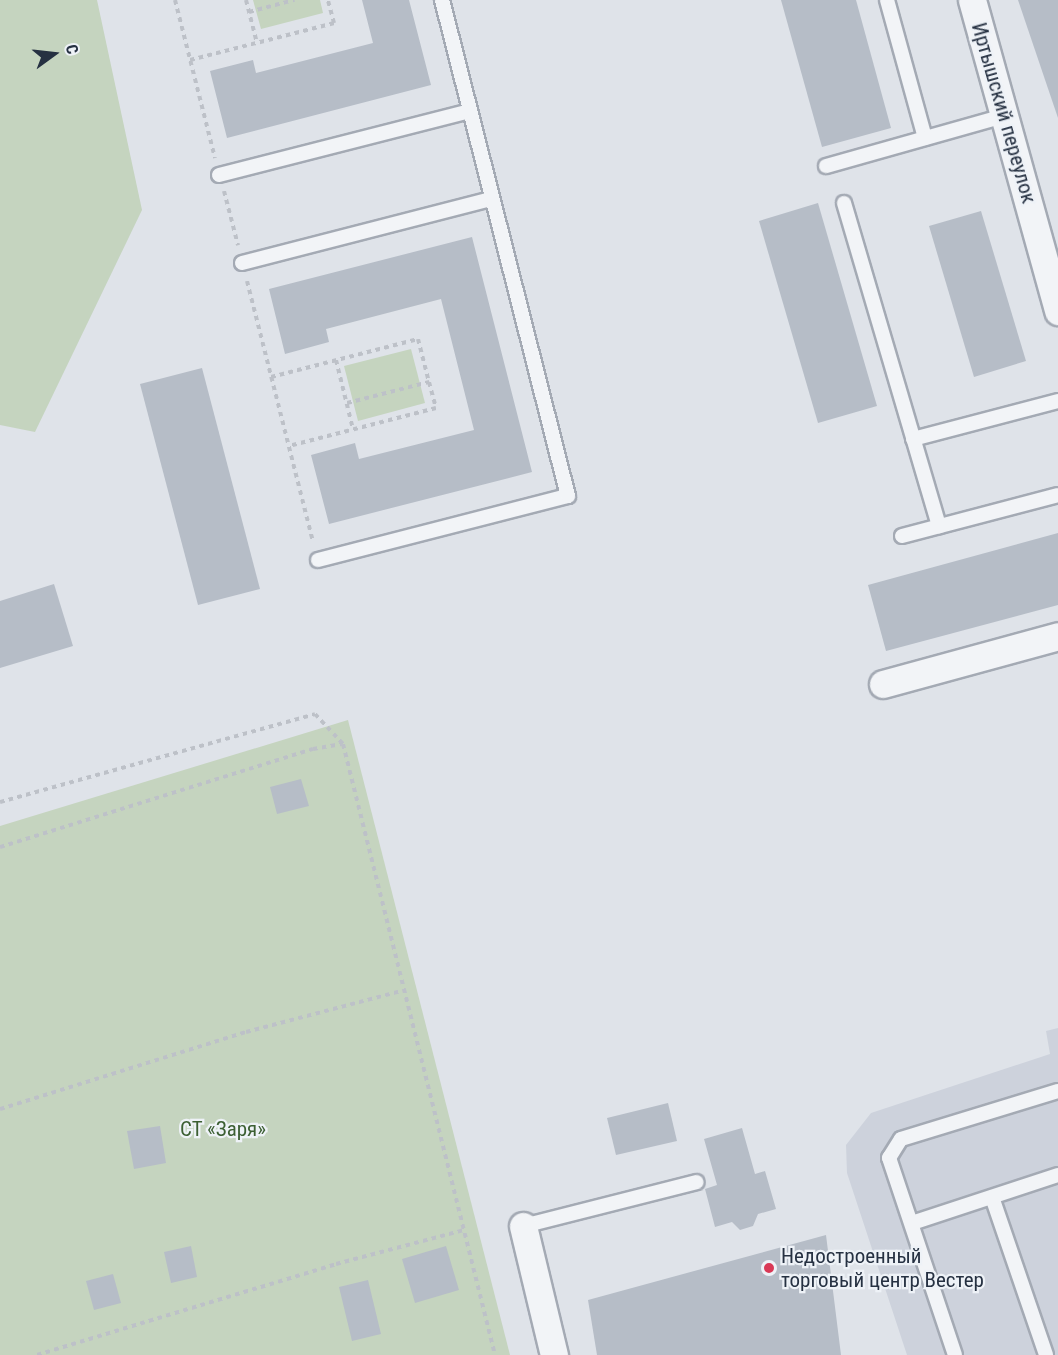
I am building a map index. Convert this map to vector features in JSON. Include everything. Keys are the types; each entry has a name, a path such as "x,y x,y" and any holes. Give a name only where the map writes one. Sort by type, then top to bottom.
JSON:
{"street":[{"name":"Иртышский переулок","path":"972,0 1004,116 1046,223 1058,311"},
{"path":"883,684 1058,636"},
{"path":"523,1226 554,1355"}],"lane":[{"path":"318,560 568,496 442,0"},
{"path":"887,0 925,138"},
{"path":"219,175 470,111"},
{"path":"826,166 1004,116"},
{"path":"242,263 492,199"},
{"path":"844,203 939,526"},
{"path":"913,439 1058,401"},
{"path":"902,536 1058,495"},
{"path":"955,1355 889,1158 901,1139 1058,1091"},
{"path":"912,1223 1058,1175"},
{"path":"523,1226 697,1182"},
{"path":"992,1197 1046,1355"}],"path":[{"path":"246,0 257,43"},
{"path":"249,12 294,0"},
{"path":"190,60 334,23 328,0"},
{"path":"271,377 418,339 436,408 289,446"},
{"path":"336,360 353,429"},
{"path":"347,403 429,382"},
{"path":"0,802 315,714 343,744 401,991 495,1355"},
{"path":"0,847 313,749 343,744"},
{"path":"0,1109 246,1032 401,991"},
{"path":"38,1355 336,1264 464,1230"}],"shaded area":[{"path":"1058,1028 1058,1355 907,1355 847,1173 846,1145 871,1113 1050,1054 1046,1031"}],"green space":[{"path":"0,0 97,0 142,210 35,432 0,425"},
{"path":"253,0 320,0 323,13 261,29"},
{"path":"411,349 425,403 358,421 344,366"},
{"name":"СТ «Заря»","path":"348,720 510,1355 0,1355 0,826"}],"building":[{"path":"362,0 409,0 431,85 227,138 210,71 253,60 256,73 373,43"},
{"path":"781,0 856,0 891,128 822,147"},
{"path":"1018,0 1058,0 1058,118"},
{"path":"818,203 877,406 818,423 759,221"},
{"path":"981,211 1026,361 974,377 929,226"},
{"path":"472,237 532,472 329,524 311,455 355,443 359,459 474,430 441,299 326,329 329,342 285,354 269,289"},
{"path":"202,368 260,589 198,605 140,384"},
{"path":"1058,533 1058,605 886,651 868,585"},
{"path":"54,584 73,646 0,668 0,601"},
{"path":"301,779 309,806 277,814 270,787"},
{"path":"668,1103 677,1141 616,1155 607,1118"},
{"path":"160,1126 166,1163 134,1169 127,1131"},
{"path":"742,1128 755,1174 765,1171 776,1209 758,1214 753,1226 740,1230 732,1222 715,1227 705,1189 717,1185 704,1139"},
{"name":"Недостроенный торговый центр Вестер","path":"826,1235 841,1355 597,1355 588,1300"},
{"path":"191,1246 197,1277 171,1283 164,1252"},
{"path":"446,1246 459,1290 415,1303 402,1259"},
{"path":"113,1274 121,1303 94,1310 86,1281"},
{"path":"368,1280 381,1334 352,1341 339,1287"}],"place":[{"name":"Недостроенный торговый центр Вестер","path":"769,1268"}]}
